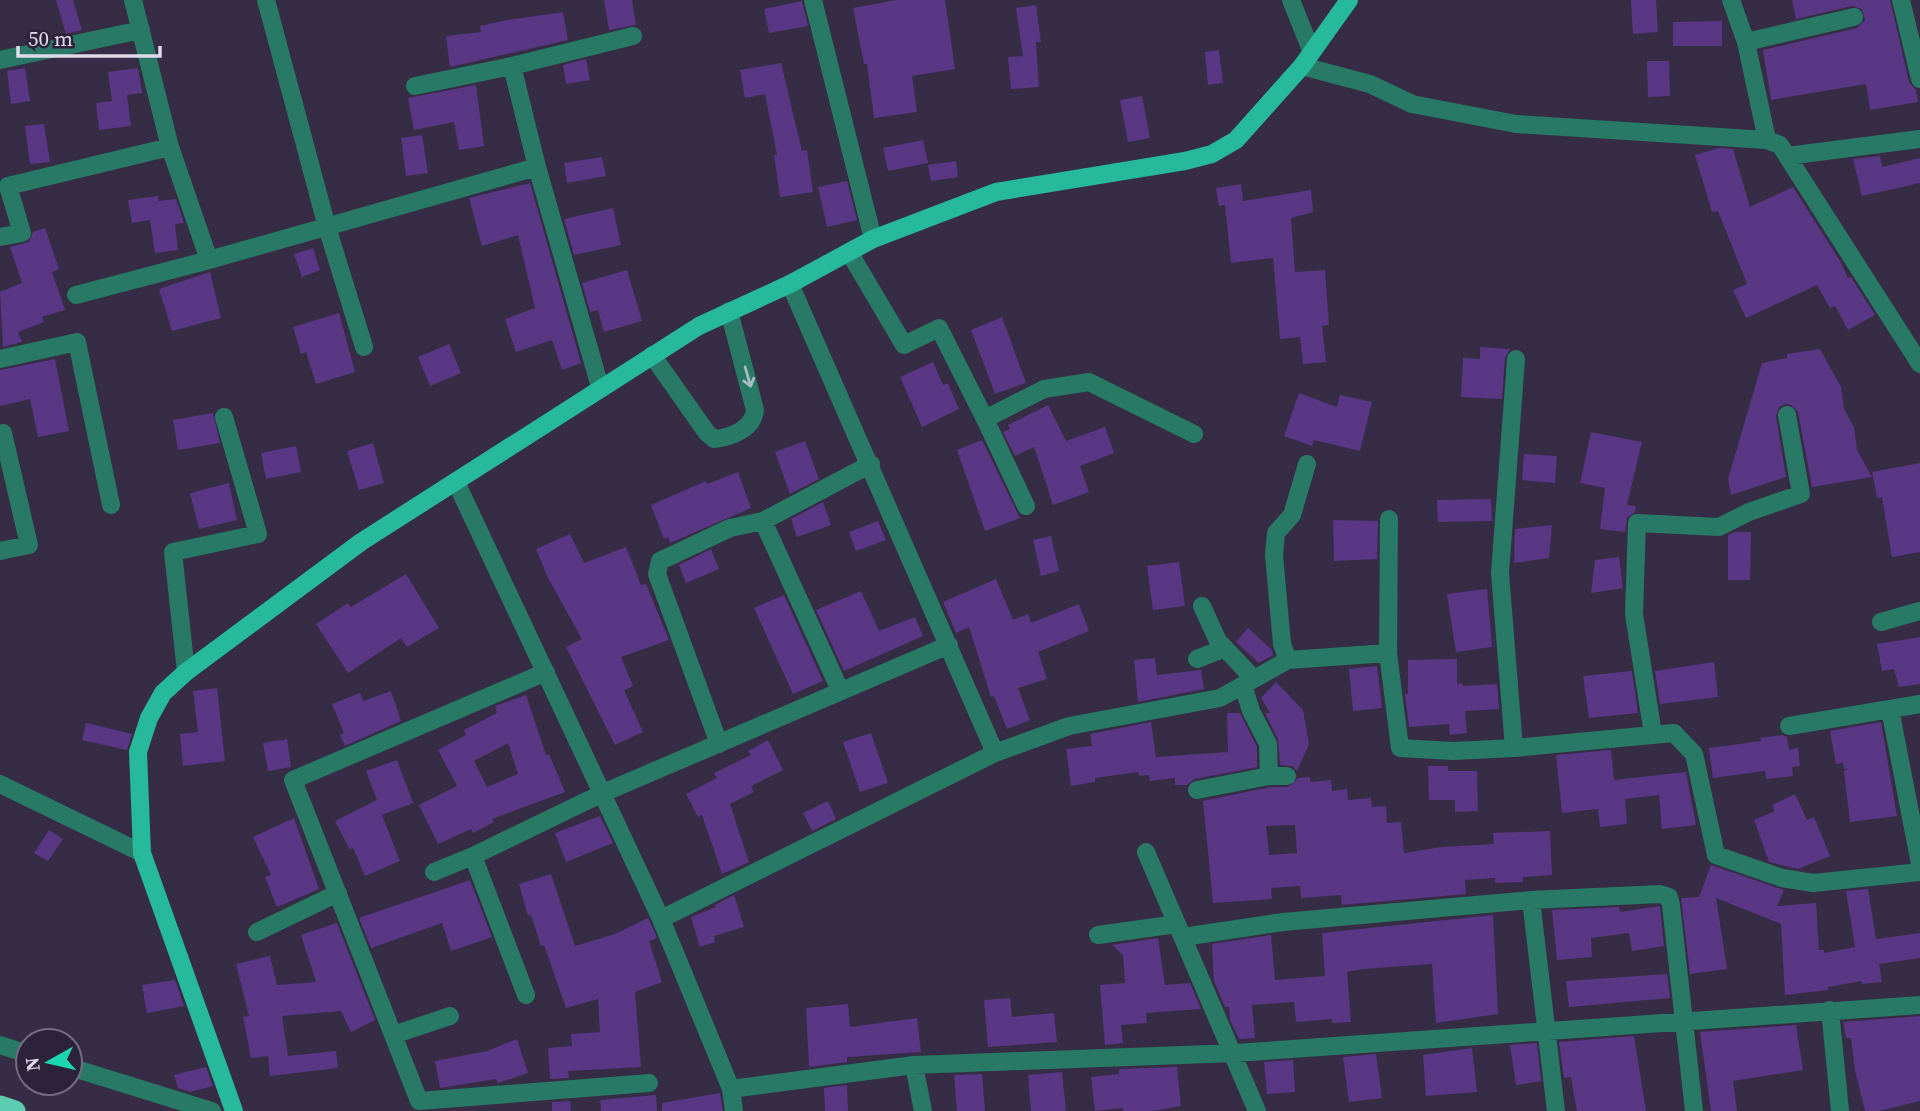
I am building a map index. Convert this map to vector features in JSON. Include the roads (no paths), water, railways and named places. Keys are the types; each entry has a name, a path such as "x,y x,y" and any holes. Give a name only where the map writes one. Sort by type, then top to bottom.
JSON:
{"highway":[{"path":"0,1106 15,1111"}],"main road":[{"path":"234,1111 142,853 138,752 149,718 163,693 186,672 361,542 600,387 729,311 790,284 873,239 996,192 1212,154 1236,140 1307,58 1349,0"}],"street":[{"path":"133,0 170,146 209,260"},
{"path":"266,0 327,227 364,347"},
{"path":"813,0 873,239"},
{"path":"1291,0 1307,58 1412,104 1516,124 1767,140 1780,145 1920,364"},
{"path":"1731,0 1745,42 1767,140"},
{"path":"1901,0 1920,79"},
{"path":"1745,42 1854,17"},
{"path":"0,60 141,30"},
{"path":"415,86 512,66 633,36"},
{"path":"512,66 537,167 600,387"},
{"path":"1787,156 1920,139"},
{"path":"0,237 22,233 8,186 170,146"},
{"path":"76,295 537,167"},
{"path":"849,252 904,345 939,328 1026,506"},
{"path":"790,284 871,464 995,753"},
{"path":"652,355 714,439 726,437 747,427 754,419 755,410 729,311"},
{"path":"0,359 77,342 111,505"},
{"path":"1514,748 1500,573 1516,359"},
{"path":"985,419 1044,389 1089,382 1194,434"},
{"path":"1653,734 1634,614 1637,523 1719,527 1749,512 1801,494 1787,415"},
{"path":"186,672 173,552 258,534 224,417"},
{"path":"0,551 29,545 3,433"},
{"path":"719,744 657,568 660,561 730,528 763,521 871,464"},
{"path":"1288,660 1282,643 1274,555 1276,533 1292,515 1307,464"},
{"path":"456,482 661,919 731,1088 734,1111"},
{"path":"1389,519 1388,653 1400,748 1453,751 1514,748 1674,733 1694,754 1716,855 1782,878 1813,883 1920,873"},
{"path":"763,521 840,690"},
{"path":"1197,790 1278,776 1268,744 1251,711 1248,682 1218,641 1202,606"},
{"path":"1881,622 1920,611"},
{"path":"434,872 603,793 949,645"},
{"path":"1197,659 1225,648"},
{"path":"661,919 995,753 1069,726 1220,698 1288,660 1388,653"},
{"path":"546,672 293,780 418,1101 649,1083"},
{"path":"1789,726 1920,704"},
{"path":"1890,709 1920,864"},
{"path":"0,784 142,853"},
{"path":"1146,852 1257,1111"},
{"path":"473,856 526,995"},
{"path":"257,932 338,893"},
{"path":"1098,935 1180,931 1531,900 1646,894 1668,897 1694,1111"},
{"path":"1531,900 1556,1111"},
{"path":"731,1088 914,1065 1234,1053 1920,1005"},
{"path":"1830,1010 1840,1111"},
{"path":"393,1035 450,1016"},
{"path":"914,1065 923,1111"},
{"path":"84,1071 204,1108"}]}
